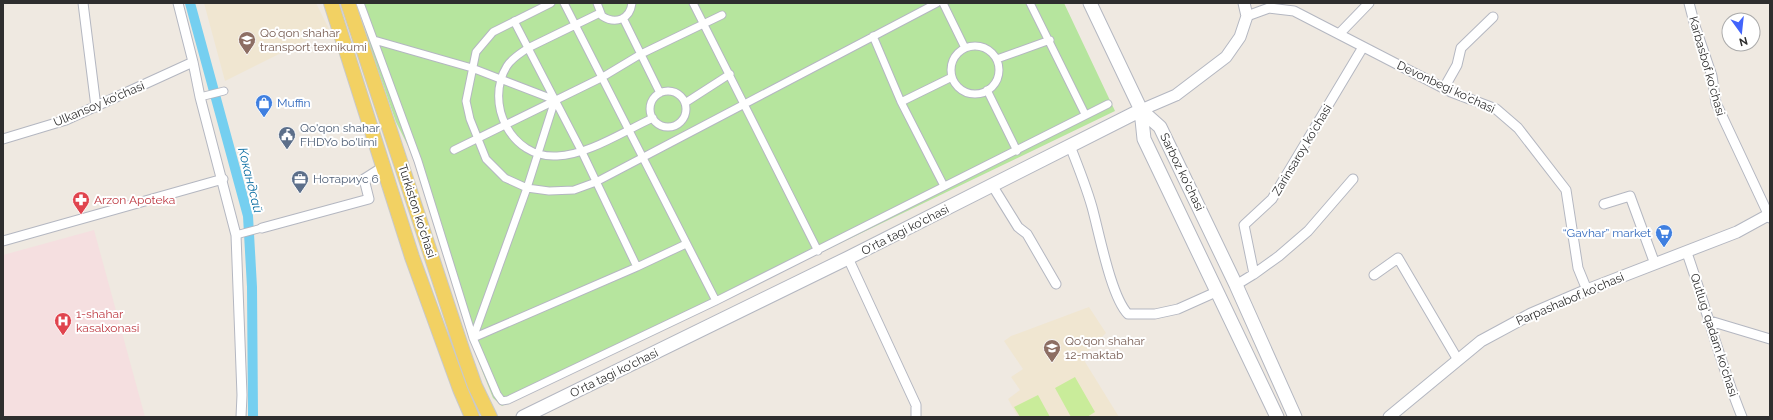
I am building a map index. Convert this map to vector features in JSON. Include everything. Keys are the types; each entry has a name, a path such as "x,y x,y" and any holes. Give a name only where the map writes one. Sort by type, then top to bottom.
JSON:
{"main road":[{"name":"Turkiston ko'chasi","path":"331,3 412,257 460,389 472,417"},
{"name":"Turkiston ko'chasi","path":"348,3 463,352 475,386 490,417"},
{"path":"1090,3 1141,110"},
{"name":"O'rta tagi ko'chasi","path":"523,417 848,258 1141,110"},
{"name":"Sarboz ko'chasi","path":"1141,110 1160,128 1236,286 1295,417"},
{"name":"Sarboz ko'chasi","path":"1141,110 1144,139 1277,417"}],"street":[{"path":"83,3 96,107"},
{"path":"178,3 194,62 200,97 223,179 236,235 242,395 241,417"},
{"path":"360,3 436,216 473,338 497,394 502,401 508,400 716,301 818,251 944,186 1017,151 1085,114 1108,104"},
{"path":"551,3 493,32 476,52 466,101 477,139 486,159 505,178 527,188 549,191 574,190 596,182 642,156 745,104 937,3"},
{"path":"564,3 716,301"},
{"path":"597,3 600,13 612,21 623,18 631,9 632,3"},
{"path":"693,3 818,251"},
{"path":"943,3 965,48"},
{"path":"1030,3 1050,40 1085,114"},
{"path":"1244,3 1247,16"},
{"path":"1339,34 1369,3"},
{"name":"Karbasbof ko'chasi","path":"1689,3 1712,76 1716,103 1769,216"},
{"name":"Devonbegi ko'chasi","path":"1247,16 1270,8 1294,11 1444,88 1496,109 1518,128 1566,190 1578,268 1587,290"},
{"path":"600,13 528,48 507,65 499,92 500,109 505,124 520,145 532,152 556,157 582,152 653,118"},
{"path":"454,150 601,78 641,54 722,15"},
{"name":"O'rta tagi ko'chasi","path":"1141,110 1176,94 1226,57 1240,37 1247,16"},
{"path":"1444,88 1457,65 1461,48 1493,17"},
{"path":"623,18 660,93"},
{"path":"514,21 582,152 637,267"},
{"path":"873,36 901,102 944,186"},
{"path":"374,40 472,68 502,81 555,100"},
{"path":"997,59 1050,40"},
{"path":"978,46 986,48 997,59 999,75 996,82 987,90 976,94 968,93 956,84 952,77 952,61 956,54 965,48 978,46"},
{"name":"Zarinsaroy ko'chasi","path":"1254,274 1244,225 1272,199 1363,47"},
{"name":"Ulkansoy ko'chasi","path":"3,139 66,120 194,62"},
{"path":"685,103 730,74"},
{"path":"901,102 952,77"},
{"path":"987,90 1017,151"},
{"path":"200,97 224,91"},
{"path":"672,91 682,98 685,103 684,115 676,124 666,126 660,125 653,118 650,106 655,96 660,93 672,91"},
{"path":"473,338 527,188 555,100"},
{"path":"1070,146 1092,206 1111,279 1123,309 1128,314 1155,314 1178,309 1216,292"},
{"path":"236,235 369,198 364,179 383,167"},
{"path":"3,241 223,179"},
{"path":"1236,286 1279,256 1308,231 1353,179"},
{"path":"992,185 1018,227 1027,234 1056,284"},
{"path":"1604,204 1630,196 1655,264"},
{"name":"Parpashabof ko'chasi","path":"1389,417 1481,341 1525,317 1587,290 1687,253 1737,232 1769,216"},
{"path":"473,338 637,267 686,244"},
{"name":"Qutlug' qadam ko'chasi","path":"1687,253 1710,321 1725,374 1742,417"},
{"path":"848,258 916,405 916,417"},
{"path":"1374,276 1398,258 1458,360"},
{"path":"1710,321 1770,339"}],"shaded area":[{"name":"Qoʻqon shahar transport texnikumi","path":"204,3 316,3 329,29 225,81"},
{"name":"1-shahar kasalxonasi","path":"94,230 145,417 3,417 3,255"},
{"name":"Qo'qon shahar 12-maktab","path":"1089,307 1106,333 1082,357 1119,417 1018,417 1008,399 1020,390 1011,377 1023,369 1004,341 1011,336"}],"green space":[{"path":"355,3 1064,3 1115,111 502,406 493,398 479,363 415,160 396,122"},
{"path":"1075,377 1095,412 1087,417 1071,417 1055,388"},
{"path":"1038,395 1050,417 1020,417 1014,407"}],"waterway":[{"name":"Кокандсай","path":"190,3 248,216 252,287 253,417"}],"place":[{"name":"Qoʻqon shahar transport texnikumi","path":"247,55"},
{"name":"Muffin","path":"264,118"},
{"name":"Qo'qon shahar FHDYo bo'limi","path":"287,150"},
{"name":"Нотариус 6","path":"300,194"},
{"name":"Arzon Apoteka","path":"81,215"},
{"name":"“Gavhar” market","path":"1664,248"},
{"name":"1-shahar kasalxonasi","path":"63,336"},
{"name":"Qo'qon shahar 12-maktab","path":"1052,363"}]}
